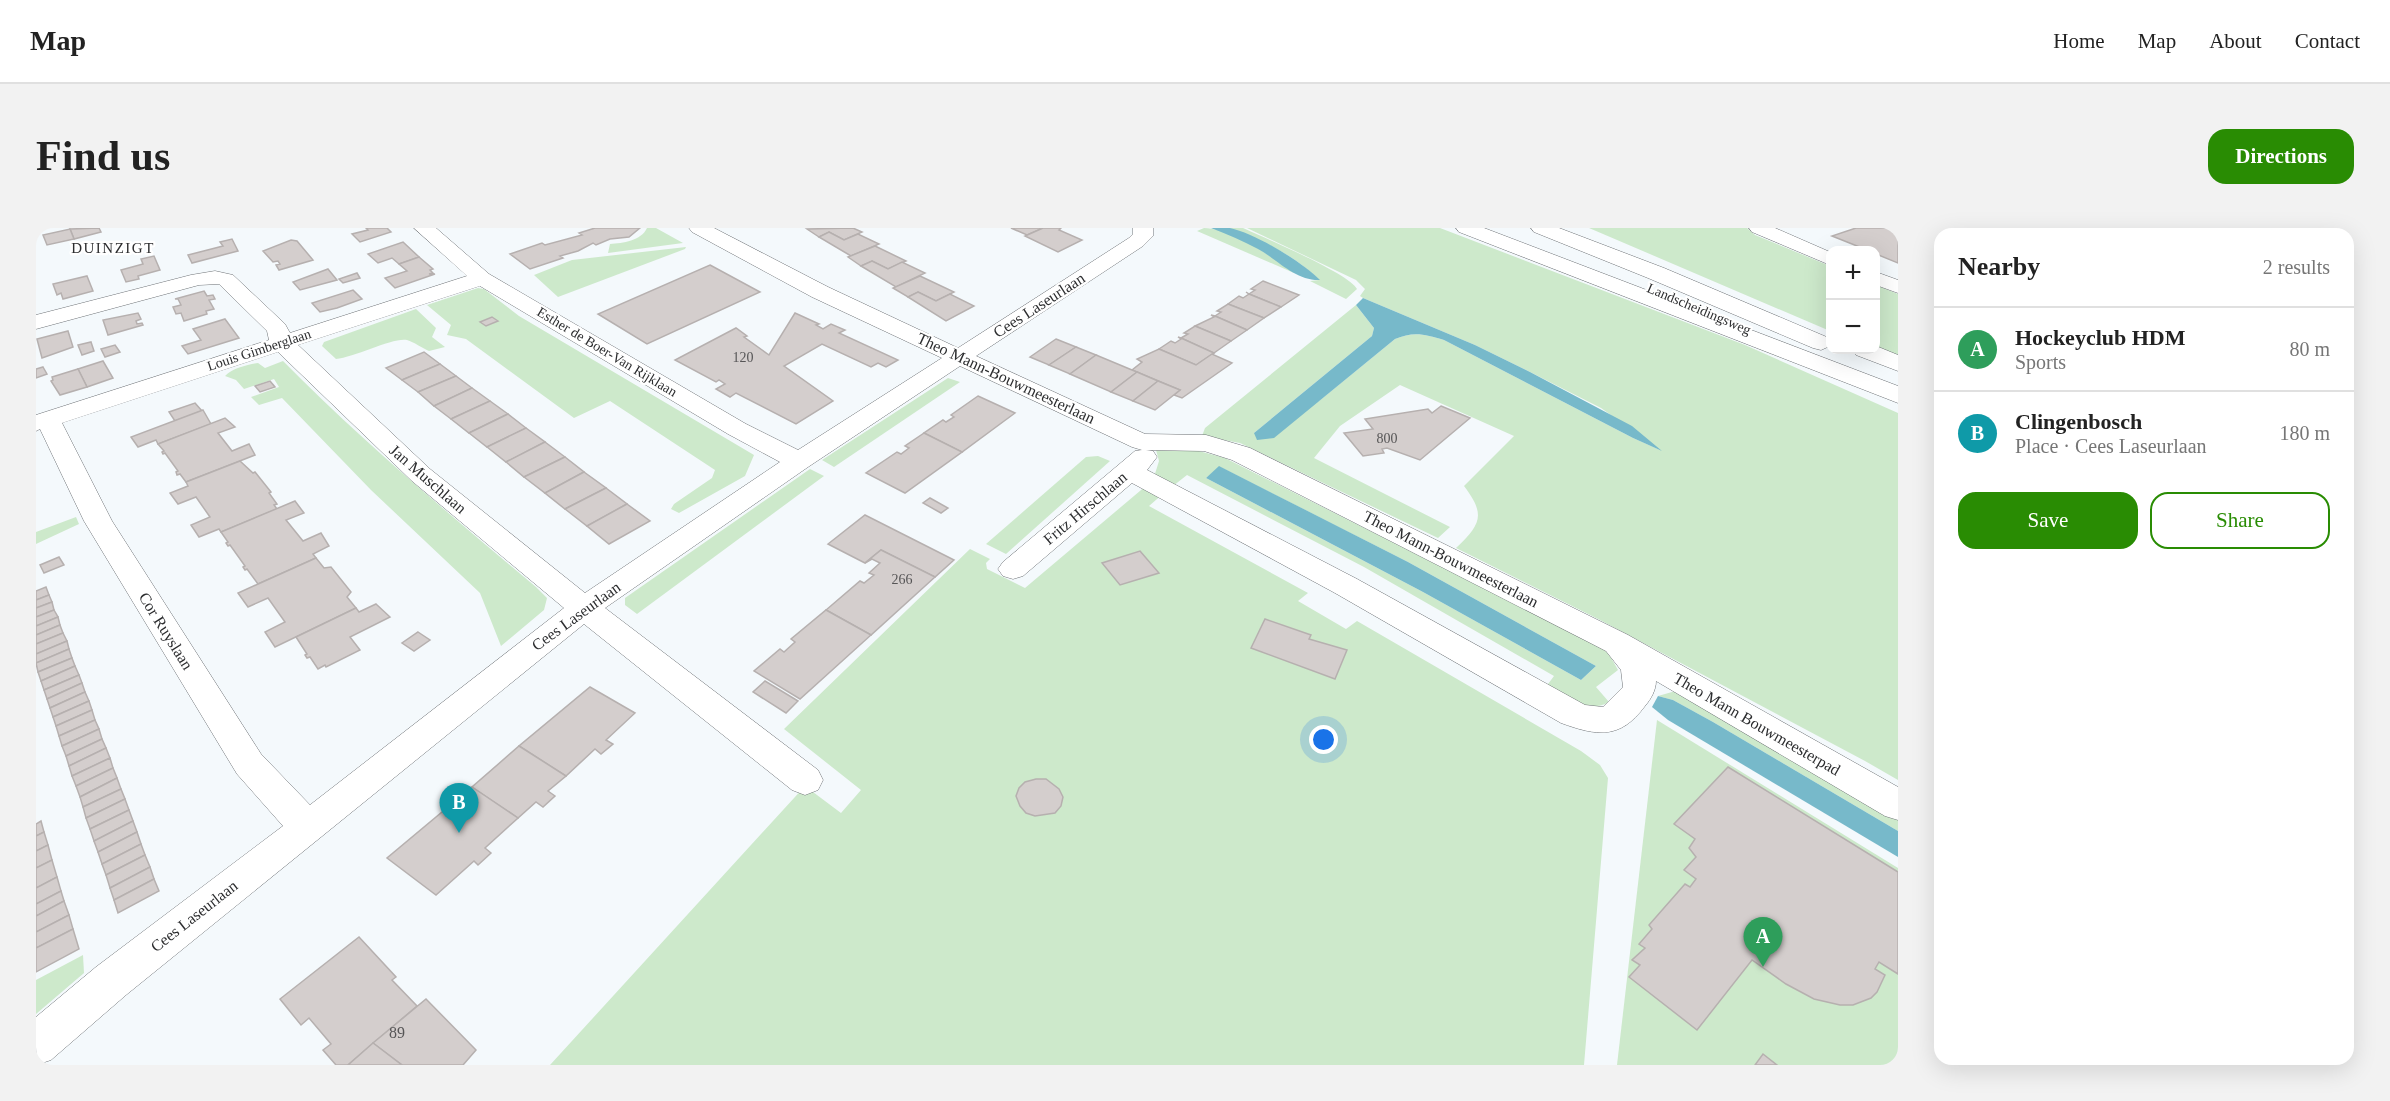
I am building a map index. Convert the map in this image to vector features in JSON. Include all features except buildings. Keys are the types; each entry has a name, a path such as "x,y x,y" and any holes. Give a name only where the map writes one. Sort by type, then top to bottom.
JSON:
{"main road":[{"path":"1466,228 1898,395"},
{"name":"Landscheidingsweg","path":"1498,228 1797,350 1898,395"},
{"name":"Landscheidingsweg","path":"1541,228 1826,345"},
{"path":"1574,228 1826,332"},
{"path":"1580,260 1676,282"},
{"path":"1846,354 1898,376"},
{"path":"1874,354 1898,364"}],"street":[{"name":"Esther de Boer-Van Rijklaan","path":"424,228 482,278 737,429 800,461"},
{"name":"Theo Mann-Bouwmeesterlaan","path":"699,228 820,292 1142,442 1206,443 1240,454 1617,643 1639,673 1641,684 1638,692 1623,712 1615,718 1595,721 1579,717 1346,586 1129,471"},
{"path":"1759,228 1826,257"},
{"name":"Cees Laseurlaan","path":"36,1045 111,981 585,608 800,461 1136,242 1143,236 1143,229"},
{"name":"Jan Muschlaan","path":"36,322 198,279 215,277 226,279 277,329 282,343 421,475 585,608 805,780"},
{"name":"Louis Gimberglaan","path":"42,421 482,278"},
{"path":"1880,280 1898,287"},
{"name":"Cor Ruyslaan","path":"42,421 98,521 249,764 308,828"},
{"name":"Fritz Hirschlaan","path":"1013,569 1144,459 1142,442"},
{"name":"Theo Mann Bouwmeesterpad","path":"1617,643 1898,805"}],"green space":[{"path":"647,228 656,228 683,243 608,253 610,244 636,239"},
{"path":"1204,228 1215,229 1239,238 1294,273 1197,231"},
{"path":"1229,228 1243,228 1305,256 1339,274 1357,289 1346,299 1310,281 1319,280 1289,256 1253,237"},
{"path":"1247,228 1440,228 1745,345 1898,413 1898,780 1600,620 1456,548 1471,532 1478,519 1476,505 1464,486 1514,436 1400,385 1340,426 1314,458 1450,527 1438,538 1240,443 1202,436 1205,428 1356,305 1374,328 1372,336 1254,433 1319,401 1395,339 1419,334 1444,340 1660,450 1601,408 1475,345 1363,298 1360,296 1365,289 1356,280"},
{"path":"1589,228 1747,228 1755,235 1826,264 1826,329"},
{"path":"686,247 558,297 534,275 572,260"},
{"path":"1880,287 1898,294 1898,360 1880,352"},
{"path":"478,288 484,289 519,316 754,455 745,476 679,513 671,509 674,504 712,478 715,470 610,401 574,418 466,339 447,335 451,325 427,305"},
{"path":"416,309 436,328 432,337 445,347 429,351 410,341 401,340 336,359 322,346 324,342"},
{"path":"283,361 375,449 536,587 547,598 544,610 501,646 480,593 371,490 282,398 259,405 251,397 279,387 274,379 244,389 236,380 225,376 245,366 258,363 265,368"},
{"path":"948,378 960,382 834,467 822,460"},
{"path":"1156,450 1195,450 1225,458 1599,646 1609,654 1618,670 1596,687 1609,702 1601,706 1585,706 1545,688 1554,676 1364,567 1187,475 1173,486 1154,477 1159,461","holes":["1220,467 1408,562 1596,666 1581,680 1423,592 1206,478"]},
{"path":"1098,456 1110,461 1006,554 986,544 1086,457"},
{"path":"810,469 824,476 637,614 625,605 625,598"},
{"path":"1147,485 1164,493 1149,506 1308,593 1298,601 1346,629 1357,621 1581,751 1600,765 1608,778 1584,1065 550,1065 805,786 841,813 861,790 784,729 970,549 990,559 986,563 987,569 1025,588"},
{"path":"76,517 79,524 36,544 36,532"},
{"path":"1672,692 1685,692 1898,804 1898,831 1713,722 1673,700 1658,696"},
{"path":"1657,720 1898,868 1898,1065 1617,1065"},
{"path":"83,955 84,973 36,1014 36,980"}],"water":[{"path":"1211,228 1230,228 1265,242 1290,257 1320,280 1295,274 1258,249"},
{"path":"1363,298 1475,345 1530,372 1632,426 1662,451 1444,340 1419,334 1395,339 1274,438 1257,440 1254,433 1372,336 1374,328 1356,305"},
{"path":"1219,466 1408,562 1596,666 1581,680 1423,592 1206,478"},
{"path":"1658,696 1673,700 1713,722 1898,831 1898,857 1668,720 1652,707"}],"place":[{"name":"Clingenbosch","path":"459,833"},
{"name":"Hockeyclub HDM","path":"1763,967"}],"district":[{"name":"DUINZIGT","path":"113,248"}]}
